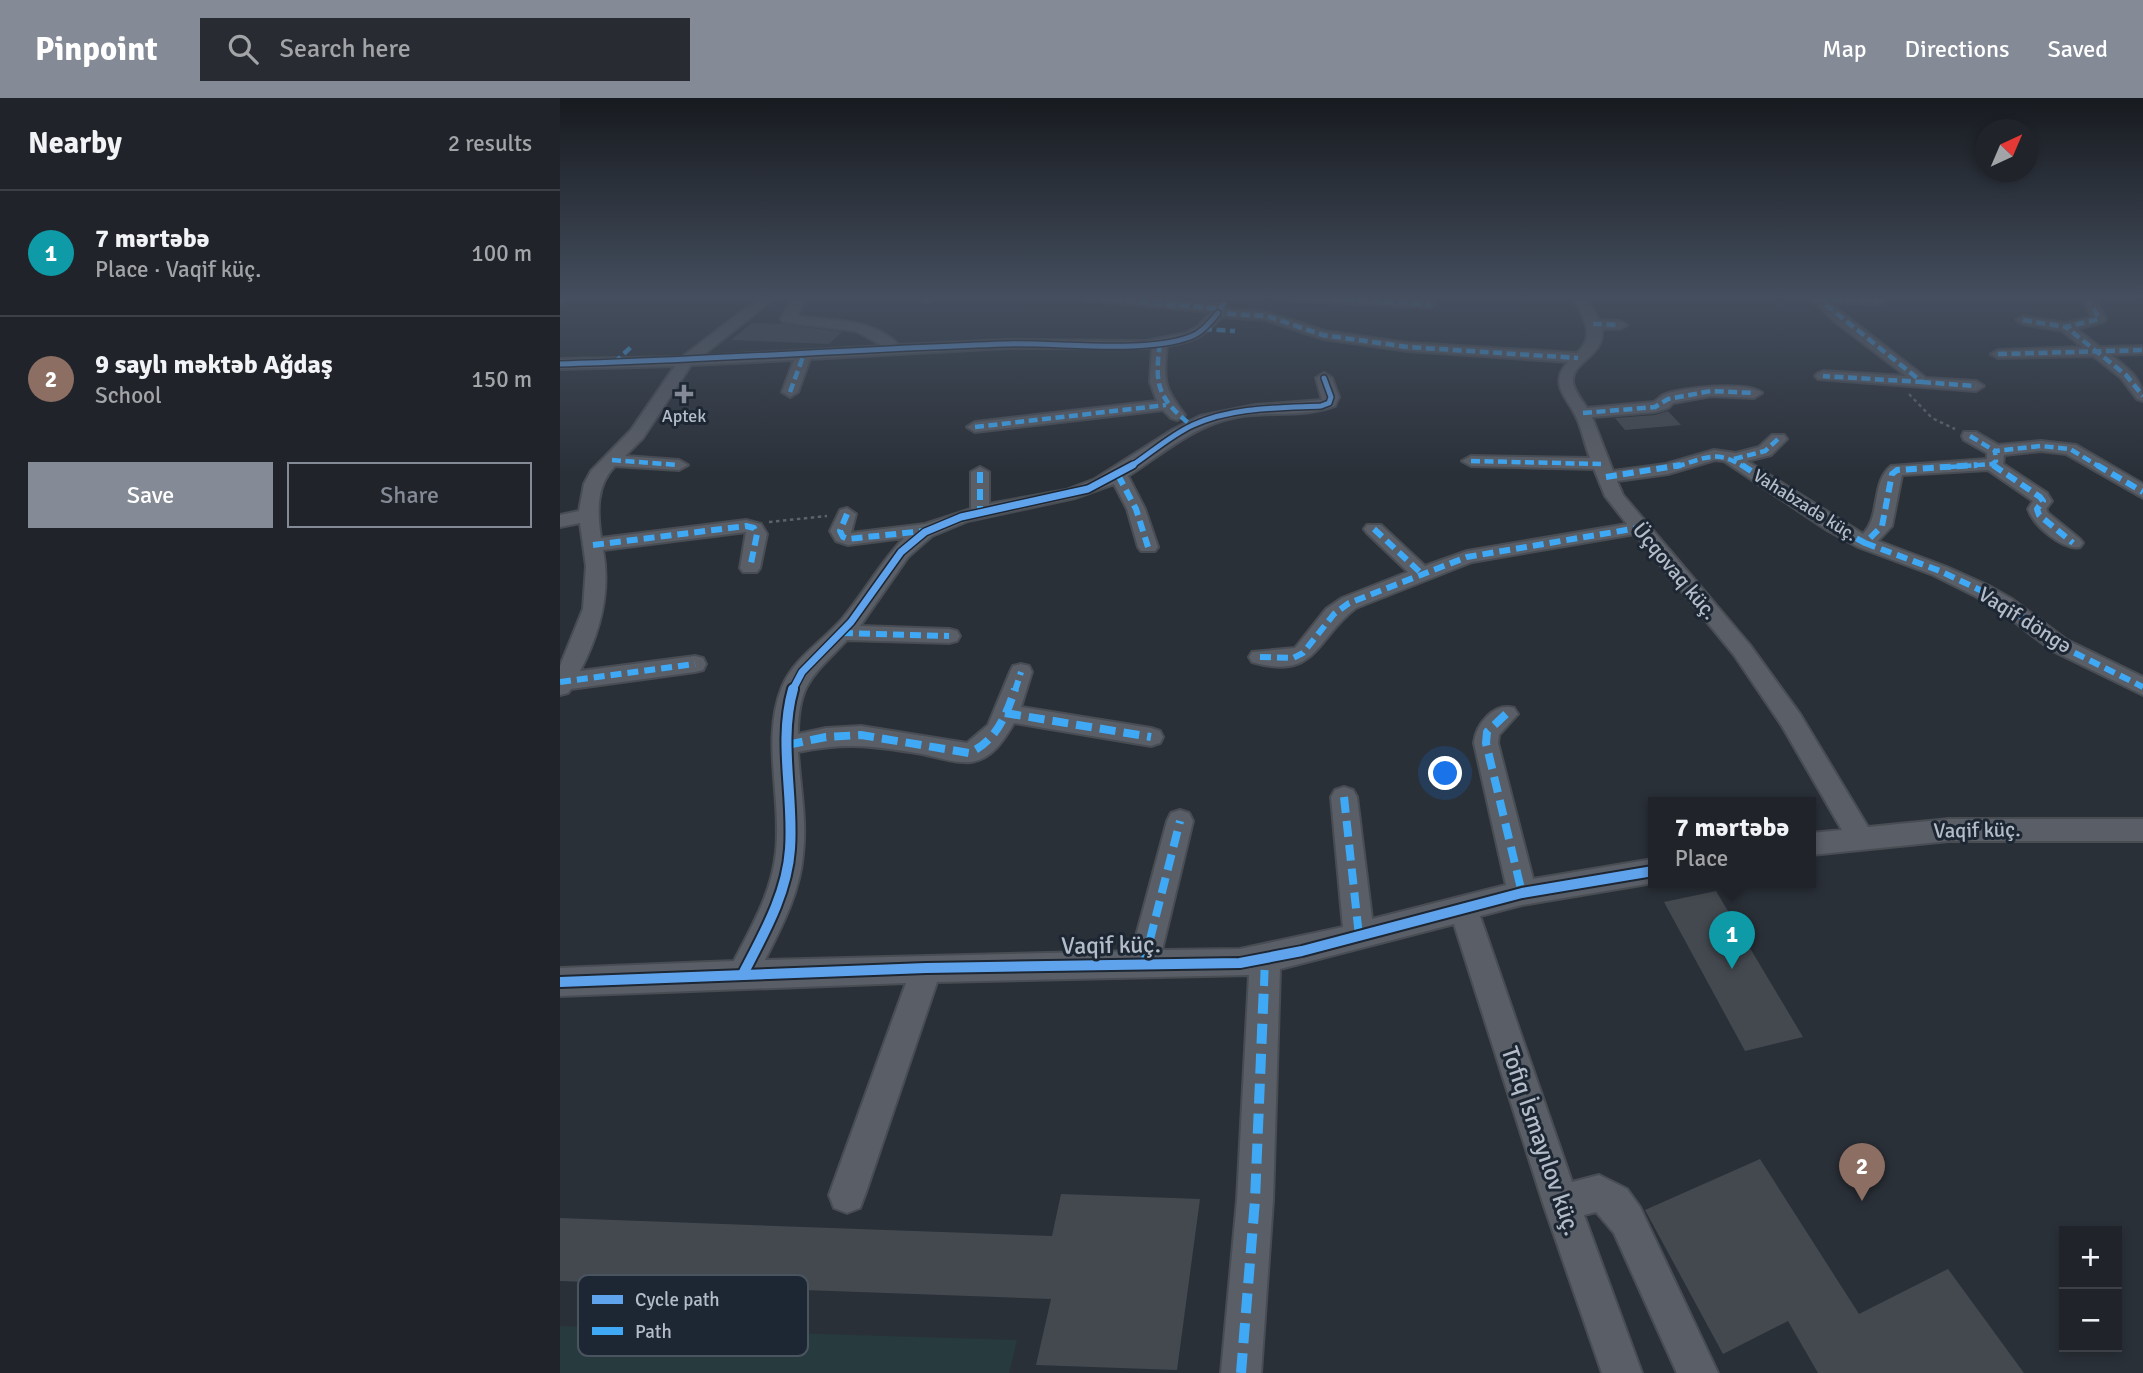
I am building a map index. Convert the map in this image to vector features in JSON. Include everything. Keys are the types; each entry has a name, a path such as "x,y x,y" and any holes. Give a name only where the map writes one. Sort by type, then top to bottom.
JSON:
{"street":[{"path":"614,363 622,356"},
{"path":"561,683 576,657 594,610 597,586 588,515 593,484 637,434 686,361 693,356"},
{"path":"560,364 779,356"},
{"path":"790,392 803,356"},
{"path":"1158,356 1156,373 1158,387 1166,405 1192,426"},
{"path":"1543,356 1578,358"},
{"name":"Üçqovaq küç.","path":"1581,356 1567,371 1565,385 1583,413 1615,496 1638,528 1742,650 1791,720 1860,837"},
{"path":"1892,356 1922,382"},
{"path":"2100,356 2126,375 2140,390"},
{"path":"1824,376 1976,386"},
{"path":"846,514 840,531 843,537 848,538 927,530 980,514 1061,496 1118,475 1192,426 1242,411 1321,406 1329,403 1331,397 1324,378"},
{"path":"1583,413 1655,407 1668,399 1712,391 1755,393"},
{"path":"975,427 1166,405"},
{"path":"1970,436 2040,497 2043,501 2036,509 2039,515 2073,543"},
{"path":"1734,459 1765,451 1778,439"},
{"name":"Vahabzadə küç.","path":"1471,461 1604,471 1668,469 1714,455 1734,459 1834,526 1865,542 1882,526 1892,474 1897,470 1993,458 2040,446 2070,449 2143,492"},
{"path":"612,460 679,466"},
{"path":"980,472 980,514"},
{"path":"1118,475 1136,509 1148,547"},
{"path":"560,521 588,515"},
{"path":"593,545 746,526 754,528 757,534 750,568"},
{"path":"1260,657 1293,658 1303,653 1334,614 1349,603 1467,557 1501,549 1638,528"},
{"path":"1374,529 1422,574"},
{"path":"743,974 785,885 790,850 786,726 792,689 812,659 842,633 907,548 927,530"},
{"name":"Vaqif döngə","path":"1865,542 1940,571 1982,591 2005,604 2059,645 2143,687"},
{"path":"842,633 949,636"},
{"path":"561,683 695,664"},
{"path":"787,745 826,737 861,735 969,753 983,749 995,736 1021,672"},
{"path":"1005,713 1151,737"},
{"path":"1506,714 1488,732 1486,743 1522,894"},
{"path":"1344,797 1359,936"},
{"path":"1144,963 1180,821"},
{"name":"Vaqif küç.","path":"1816,843 1949,830 2143,830"},
{"name":"Vaqif küç.","path":"560,982 926,968 1240,963 1522,894 1648,872"},
{"name":"Tofiq İsmayılov küç.","path":"1464,908 1561,1203 1622,1373"},
{"path":"1241,1373 1255,1200 1265,958"},
{"path":"847,1195 926,968"},
{"path":"1561,1203 1598,1193 1614,1202 1627,1220 1698,1373"}],"path":[{"path":"1900,381 1916,403 1932,418 1970,436"},
{"path":"754,528 772,522 846,514"}],"green space":[{"path":"560,1326 578,1327 578,1356 808,1356 808,1334 1017,1340 1009,1373 560,1373"}],"building":[{"path":"1668,411 1681,425 1625,430 1615,418 1655,415"},
{"path":"1716,891 1803,1037 1745,1051 1664,902"},
{"path":"1760,1159 1859,1314 1948,1269 2024,1373 1818,1373 1788,1321 1723,1354 1645,1210"},
{"path":"1061,1194 1200,1199 1177,1370 1036,1365 1051,1299 808,1290 808,1275 578,1275 578,1282 560,1281 560,1218 1052,1236"}],"marked path":[{"path":"614,363 622,356"},
{"path":"790,392 803,356"},
{"path":"1159,356 1157,382 1160,391 1170,407 1192,426"},
{"path":"1539,356 1578,358"},
{"path":"1823,376 1922,382 1889,356"},
{"path":"2102,356 2126,375 2143,396"},
{"path":"1922,382 1976,386"},
{"path":"1583,413 1655,407 1668,399 1711,391 1754,393"},
{"path":"975,427 1166,405"},
{"path":"1970,436 1995,451"},
{"path":"1734,459 1765,451 1778,439"},
{"path":"1606,477 1668,469 1714,455 1728,456 1834,526 1865,543 1882,526 1892,474 1897,470 1992,464 1996,461 1995,451 2041,446 2070,449 2143,492"},
{"path":"612,460 679,465"},
{"path":"1471,461 1601,464"},
{"path":"1992,464 2040,497 2043,501 2037,509 2039,515 2073,543"},
{"path":"980,472 980,514"},
{"path":"1118,475 1136,509 1148,547"},
{"path":"847,514 840,531 843,537 848,539 924,531"},
{"path":"593,545 746,526 754,528 757,534 750,568"},
{"path":"1260,657 1293,658 1303,653 1334,614 1349,603 1467,557 1638,528"},
{"path":"1374,529 1422,574"},
{"path":"1865,543 1940,571 1982,591 2005,604 2059,645 2143,687"},
{"path":"842,633 949,636"},
{"path":"560,682 695,664"},
{"path":"787,745 826,737 861,735 969,753 980,748 997,731 1021,672"},
{"path":"1005,713 1151,737"},
{"path":"1506,714 1487,732 1486,743 1522,893"},
{"path":"1344,797 1359,936"},
{"path":"1144,963 1180,821"},
{"path":"1241,1373 1255,1200 1265,958"}],"cycle path":[{"path":"560,364 790,356"},
{"path":"743,974 772,915 788,868 791,832 785,748 788,707 793,688 808,665 851,622 901,552 925,532 961,517 1069,494 1102,483 1191,426 1206,420 1238,412 1321,406 1329,403 1331,397 1324,378"},
{"path":"560,982 926,968 1240,963 1302,951 1522,893 1648,872"}],"place":[{"name":"Aptek","path":"684,394"},
{"name":"7 mərtəbə","path":"1732,969"},
{"name":"9 saylı məktəb Ağdaş","path":"1862,1201"}]}
